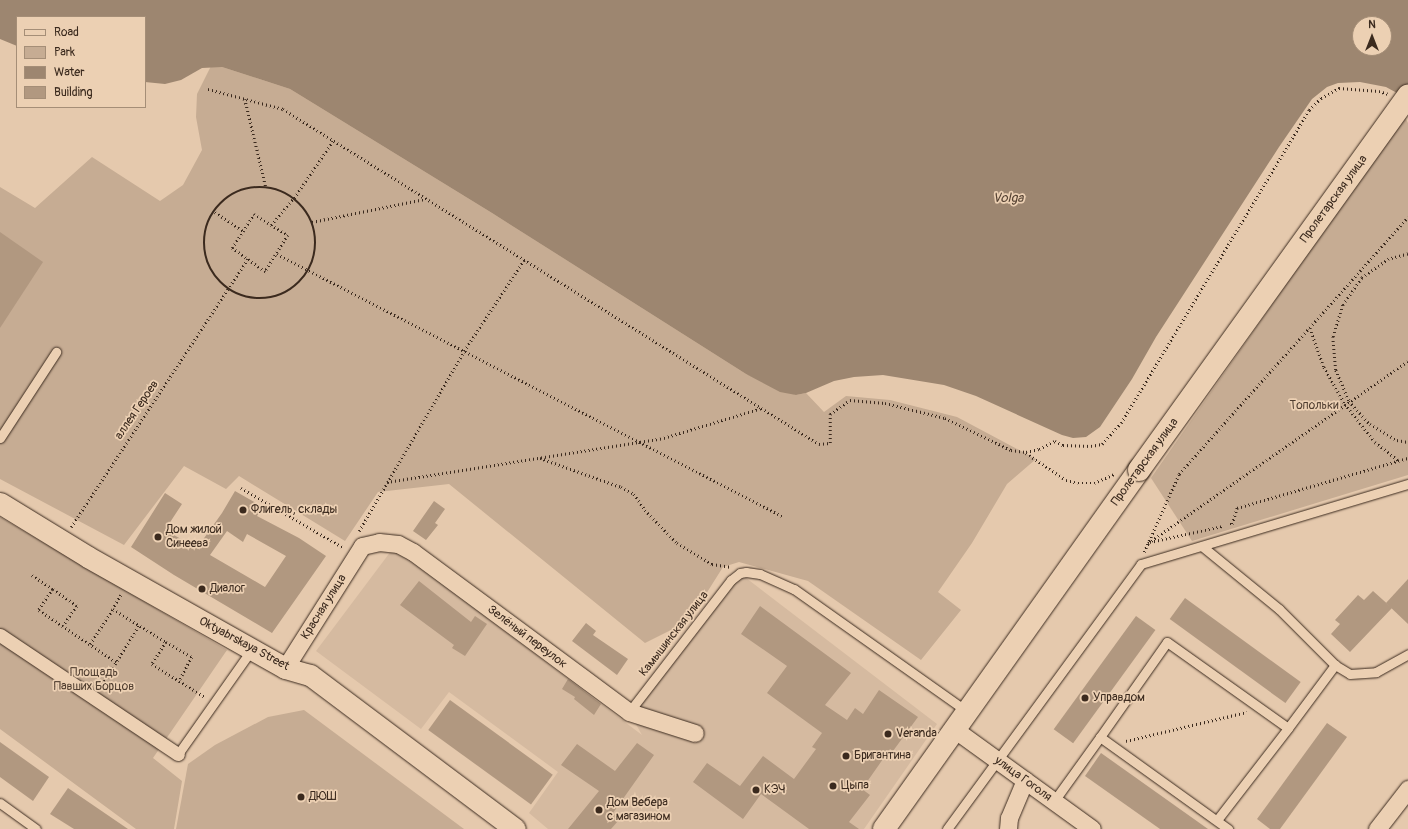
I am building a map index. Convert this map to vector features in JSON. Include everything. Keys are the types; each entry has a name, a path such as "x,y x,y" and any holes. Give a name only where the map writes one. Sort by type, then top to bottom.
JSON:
{"main road":[{"name":"Пролетарская улица","path":"884,829 1139,470 1401,96"}],"street":[{"name":"Oktyabrskaya Street","path":"0,503 62,541 285,668 310,675 515,829"},
{"name":"Зелёный переулок","path":"358,546 379,542 398,544 413,552 629,712 695,733"},
{"name":"Красная улица","path":"285,668 358,546"},
{"path":"0,635 178,754"},
{"name":"улица Гоголя","path":"960,720 996,760 1092,829"},
{"path":"1008,829 1009,818 1025,780"},
{"path":"1377,829 1408,789"}],"lane":[{"path":"0,438 56,352"},
{"path":"947,829 996,760 1141,564 1204,547 1408,484"},
{"path":"1204,547 1279,609 1335,665 1350,674 1376,672 1408,654"},
{"path":"743,573 760,574 794,589 960,720"},
{"name":"Камышинская улица","path":"629,712 731,580 743,573"},
{"path":"1054,801 1167,642 1288,728"},
{"path":"178,754 252,649"},
{"path":"1217,820 1335,665"},
{"path":"1100,737 1228,829"},
{"path":"0,803 36,829"}],"path":[{"path":"208,89 283,109 819,444 830,442 830,414 850,400 885,403 945,418 1011,450 1026,452 1039,449 1056,441 1063,445 1091,446 1102,444 1120,423 1298,125 1309,110 1321,98 1339,88 1379,91 1401,96"},
{"path":"245,99 266,187"},
{"path":"271,225 294,198 333,141"},
{"path":"266,187 281,191 294,198 305,209 316,234 316,247 314,259 309,270 300,283 287,292 273,298 257,299 242,296 228,289 215,276 207,260 204,242 208,224 214,212 231,196 248,188 266,187"},
{"path":"312,222 426,199"},
{"path":"214,212 243,232"},
{"path":"254,214 288,235 265,272 232,248 243,232 254,214"},
{"path":"1147,543 1180,474 1408,217"},
{"path":"276,254 782,516"},
{"path":"1408,254 1389,259 1362,278 1342,305 1334,337 1336,370 1349,401 1370,424 1397,440 1408,442"},
{"name":"аллея Героев","path":"62,541 248,259"},
{"path":"240,488 358,546 387,482 464,351 524,260"},
{"path":"1310,327 1324,367 1345,404 1375,442 1398,461"},
{"path":"1147,543 1408,360"},
{"path":"387,482 660,439 762,408"},
{"path":"1026,452 1066,480 1078,483 1094,482 1112,474 1117,474"},
{"path":"540,458 621,487 634,494 646,510 677,543 712,564 734,568 743,573"},
{"path":"1147,543 1232,524 1238,508 1408,458"},
{"path":"32,575 77,606 63,626"},
{"path":"53,589 39,610 116,662"},
{"path":"90,644 124,589"},
{"path":"113,609 192,657 178,681"},
{"path":"94,698 139,625"},
{"path":"166,642 152,664 214,703"},
{"path":"1112,745 1262,709"}],"shaded area":[{"path":"394,547 642,735 629,712 737,571 937,724 864,829 548,829 529,813 558,772 449,692 421,729 316,651"}],"green space":[{"path":"211,66 222,67 290,89 492,213 746,374 796,395 806,393 824,412 846,396 890,400 957,417 1036,459 1007,484 972,543 938,592 961,610 921,660 808,581 739,562 723,567 689,621 645,643 449,484 378,492 345,541 239,476 226,489 184,466 124,545 0,479 0,187 35,208 92,157 160,201 183,185 202,150 196,117 197,94"},
{"name":"Топольки","path":"1404,115 1408,123 1408,475 1192,541 1151,478"},
{"name":"Площадь Павших Борцов","path":"0,517 227,650 153,758 182,781 174,829 136,829 0,729"},
{"name":"ДЮШ","path":"304,710 464,829 176,829 188,764 215,745 268,717"}],"water":[{"name":"Volga","path":"0,0 1408,0 1408,99 1386,87 1360,82 1338,83 1327,87 1312,99 1279,147 1156,337 1132,379 1100,427 1086,437 1073,438 1062,435 976,396 944,385 883,375 854,377 834,381 806,393 796,395 780,392 746,374 492,213 290,89 222,67 202,68 181,80 165,84 146,82 146,16 16,16 16,46 0,39"}],"building":[{"path":"0,232 43,262 0,328"},
{"path":"235,491 263,507 257,516 299,538 326,556 272,633 174,575 131,547 165,493 182,504 165,530 197,548 222,513","holes":["227,531 243,542 247,534 286,556 265,587 210,555"]},
{"path":"434,501 445,509 435,523 438,525 426,540 413,531"},
{"path":"1408,579 1408,624 1386,603"},
{"path":"419,581 471,622 475,616 487,624 465,656 452,648 454,645 400,605"},
{"path":"1373,591 1392,608 1350,652 1331,634 1340,624 1335,620 1358,595 1364,600"},
{"path":"1185,598 1301,682 1285,703 1170,619"},
{"path":"760,606 851,673 825,705 847,720 855,708 863,714 879,690 918,717 893,751 890,749 862,789 870,795 849,822 859,829 809,829 761,794 743,819 693,782 707,763 740,786 763,756 794,779 816,749 812,747 822,733 767,693 787,666 741,634"},
{"path":"1136,616 1155,630 1073,743 1054,729"},
{"path":"586,623 596,631 593,635 628,659 617,675 572,641"},
{"path":"568,679 601,704 594,715 574,699 575,697 562,689"},
{"path":"450,700 553,775 531,805 428,730"},
{"path":"1327,723 1347,737 1280,829 1270,829 1257,819"},
{"path":"0,742 49,777 33,801 0,777"},
{"path":"637,743 654,755 613,813 617,817 615,819 618,821 611,829 568,829 599,791 561,765 577,744 615,771"},
{"path":"1101,753 1208,829 1160,829 1085,776"},
{"path":"68,788 128,829 74,829 50,814"}],"place":[{"name":"Флигель, склады","path":"243,510"},
{"name":"Дом жилой Синеева","path":"158,537"},
{"name":"Диалог","path":"202,589"},
{"name":"Управдом","path":"1085,698"},
{"name":"Veranda","path":"888,734"},
{"name":"Бригантина","path":"846,756"},
{"name":"Цыпа","path":"833,786"},
{"name":"КЭЧ","path":"756,790"},
{"name":"ДЮШ","path":"301,797"},
{"name":"Дом Вебера с магазином","path":"599,810"}]}
